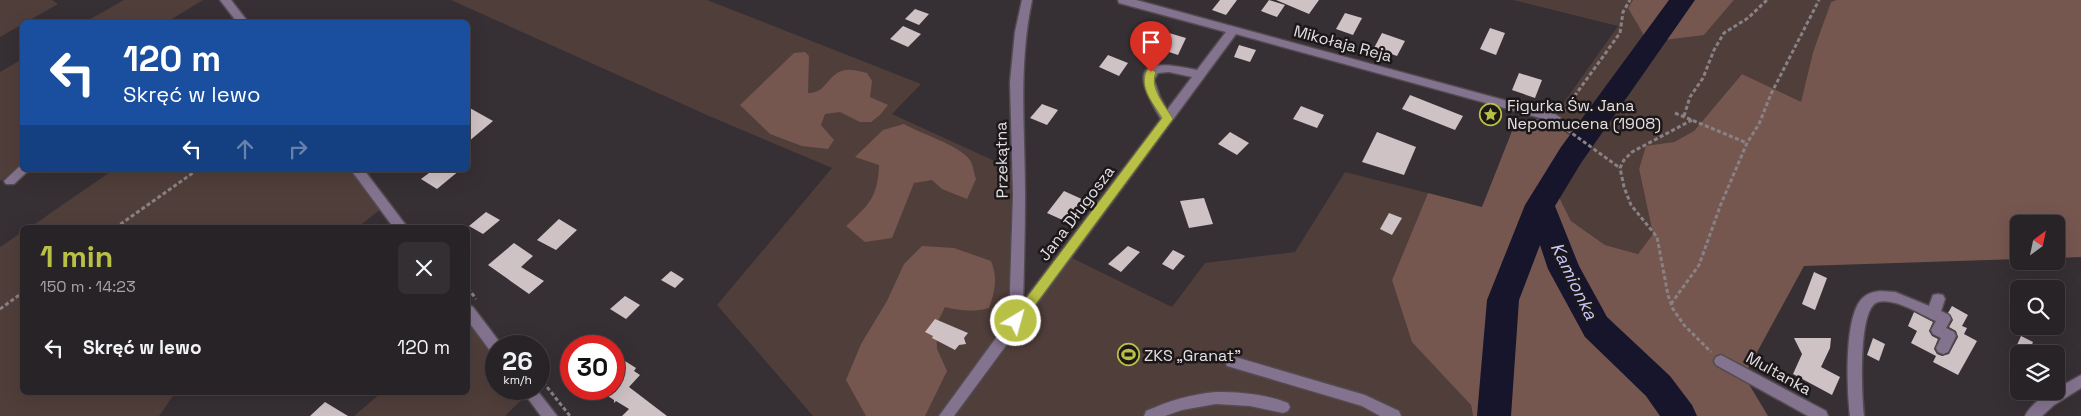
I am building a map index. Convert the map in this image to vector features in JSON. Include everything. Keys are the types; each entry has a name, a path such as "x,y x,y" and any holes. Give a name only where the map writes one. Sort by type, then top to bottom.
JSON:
{"street":[{"path":"225,0 241,20"},
{"name":"Przekątna","path":"1016,321 1019,195 1016,82 1020,32 1027,0"},
{"name":"Mikołaja Reja","path":"1123,0 1555,119"},
{"name":"Jana Długosza","path":"946,416 1233,30"},
{"path":"1167,119 1149,87 1148,79 1151,72 1165,68 1200,75"},
{"path":"10,182 22,172"},
{"path":"359,172 400,225"},
{"path":"1857,416 1854,396 1856,360 1864,307 1870,298 1880,296 1893,298 1944,319 1938,330 1949,336 1943,348"},
{"path":"1933,314 1938,299"},
{"path":"470,314 486,335"},
{"name":"Multanka","path":"1720,361 1821,416"},
{"path":"1232,362 1364,401 1394,416"},
{"path":"2032,416 2049,401 2081,382"},
{"path":"1151,416 1182,403 1230,397 1257,400 1283,407"},
{"path":"537,400 550,416"}],"path":[{"path":"1630,0 1623,12 1620,33 1563,112 1555,119 1620,168 1624,187 1631,205 1657,237 1671,304 1684,326 1720,361"},
{"path":"1684,116 1690,97 1703,78 1714,50 1724,33 1748,18 1767,0"},
{"path":"1671,304 1699,265 1721,204 1747,143 1759,124 1770,94 1819,0"},
{"path":"1675,113 1747,143"},
{"path":"1620,168 1624,160 1632,152 1692,120"},
{"path":"119,225 194,172"},
{"path":"0,309 20,294"},
{"path":"550,391 570,416"}],"shaded area":[{"path":"0,0 52,0 58,4 30,20 20,20 20,26 0,37"},
{"path":"124,0 203,0 170,20 89,20"},
{"path":"451,0 707,0 921,84 892,114 1012,169 1008,318 940,416 813,416 717,305 832,168 709,116"},
{"path":"1513,0 1633,0 1628,8 1704,35 1734,0 1836,0 1831,2 1813,52 1801,103 1742,74 1694,131 1674,142 1646,147 1639,169 1653,234 1638,254 1605,245 1571,221 1552,183 1579,143 1550,122 1618,26"},
{"path":"1633,0 1734,0 1704,35 1648,42 1628,8"},
{"path":"1836,0 2081,0 2081,257 2065,258 2065,215 2010,215 2010,259 1804,266 1744,376 1768,416 1473,416 1471,405 1412,342 1392,280 1428,193 1482,207 1516,121 1526,119 1542,120 1557,127 1579,142 1552,183 1571,221 1605,245 1638,254 1653,234 1639,169 1646,146 1674,142 1694,131 1742,74 1801,102 1813,52 1831,2"},
{"path":"805,52 809,56 808,93 820,90 831,78 840,72 854,70 867,73 872,81 870,97 888,105 871,122 860,122 840,112 825,114 821,125 834,140 828,149 802,146 770,134 740,105 794,53"},
{"path":"20,60 20,168 0,181 0,72"},
{"path":"904,124 957,149 965,155 971,162 976,179 967,199 942,189 932,180 914,183 892,238 865,242 846,226 871,200 877,185 879,165 855,157 883,130"},
{"path":"110,172 361,172 386,205 361,225 33,225"},
{"path":"1345,172 1428,193 1392,280 1453,384 1471,405 1473,416 953,416 1068,256 1172,307 1205,263 1295,252"},
{"path":"20,233 20,395 174,395 159,416 0,416 0,247"},
{"path":"922,246 954,248 991,261 995,279 991,302 989,308 978,310 945,307 936,325 937,349 947,371 925,416 866,416 846,380 861,344 887,301 904,264"},
{"path":"472,312 490,335 485,335 485,400 522,400 505,416 354,416 379,395 470,395 470,314"}],"building":[{"path":"1220,0 1237,0 1226,15 1212,10"},
{"path":"1269,0 1285,5 1277,17 1261,11"},
{"path":"1276,0 1319,0 1309,14"},
{"path":"915,9 929,14 919,25 905,19"},
{"path":"1345,13 1362,18 1353,35 1336,29"},
{"path":"903,26 921,34 908,47 890,39"},
{"path":"1490,28 1505,33 1496,55 1480,49"},
{"path":"1169,33 1186,38 1178,55 1160,49"},
{"path":"1382,33 1405,41 1397,56 1374,48"},
{"path":"1239,45 1256,50 1250,62 1234,57"},
{"path":"1108,55 1128,63 1119,76 1099,67"},
{"path":"1519,73 1542,80 1535,98 1512,90"},
{"path":"1410,95 1463,116 1455,130 1402,109"},
{"path":"1042,104 1058,110 1047,125 1030,118"},
{"path":"1301,106 1324,115 1317,128 1293,119"},
{"path":"470,108 493,121 470,140"},
{"path":"1230,132 1249,143 1237,155 1218,144"},
{"path":"1377,132 1416,147 1404,175 1362,162"},
{"path":"430,172 458,172 437,189 421,179"},
{"path":"1064,191 1084,200 1067,222 1047,213"},
{"path":"1204,198 1213,224 1189,228 1180,201"},
{"path":"486,212 500,220 483,234 470,225"},
{"path":"1389,213 1402,218 1392,235 1380,229"},
{"path":"559,219 577,230 556,250 537,240"},
{"path":"514,243 533,256 521,267 544,281 529,294 488,265"},
{"path":"1128,246 1140,252 1121,272 1108,264"},
{"path":"1173,250 1185,256 1173,270 1162,264"},
{"path":"671,271 684,279 675,288 661,280"},
{"path":"1814,272 1827,278 1815,310 1802,304"},
{"path":"625,296 640,305 626,319 610,309"},
{"path":"1952,306 1968,315 1962,326 1967,328 1964,334 1977,341 1958,375 1933,362 1936,356 1911,343 1917,331 1908,326 1914,312 1933,322 1929,331 1932,336 1938,339 1934,349 1937,354 1942,356 1949,354 1958,337 1956,331 1949,327 1953,320 1948,313"},
{"path":"935,319 968,333 964,338 966,344 959,345 955,350 932,338 933,336 925,332"},
{"path":"2021,336 2033,342 2032,345 2017,345"},
{"path":"1794,338 1831,338 1830,348 1821,367 1840,377 1832,395 1793,374 1802,354"},
{"path":"1873,338 1885,344 1879,361 1867,355"},
{"path":"625,361 636,368 634,371 640,375 629,387 667,416 622,416 629,409 616,401 614,403 614,400 625,400"},
{"path":"325,402 348,416 310,416"}],"waterway":[{"name":"Kamionka","path":"1540,205 1571,155 1682,0"},
{"name":"Kamionka","path":"1494,416 1503,300 1540,205"},
{"name":"Kamionka","path":"1540,205 1564,269 1596,327 1658,386 1680,416"}],"place":[{"name":"Figurka Św. Jana Nepomucena (1908)","path":"1491,114"},
{"name":"ZKS „Granat”","path":"1128,355"}],"route":[{"path":"1016,321 1167,119 1149,87 1148,79 1151,72"}]}
